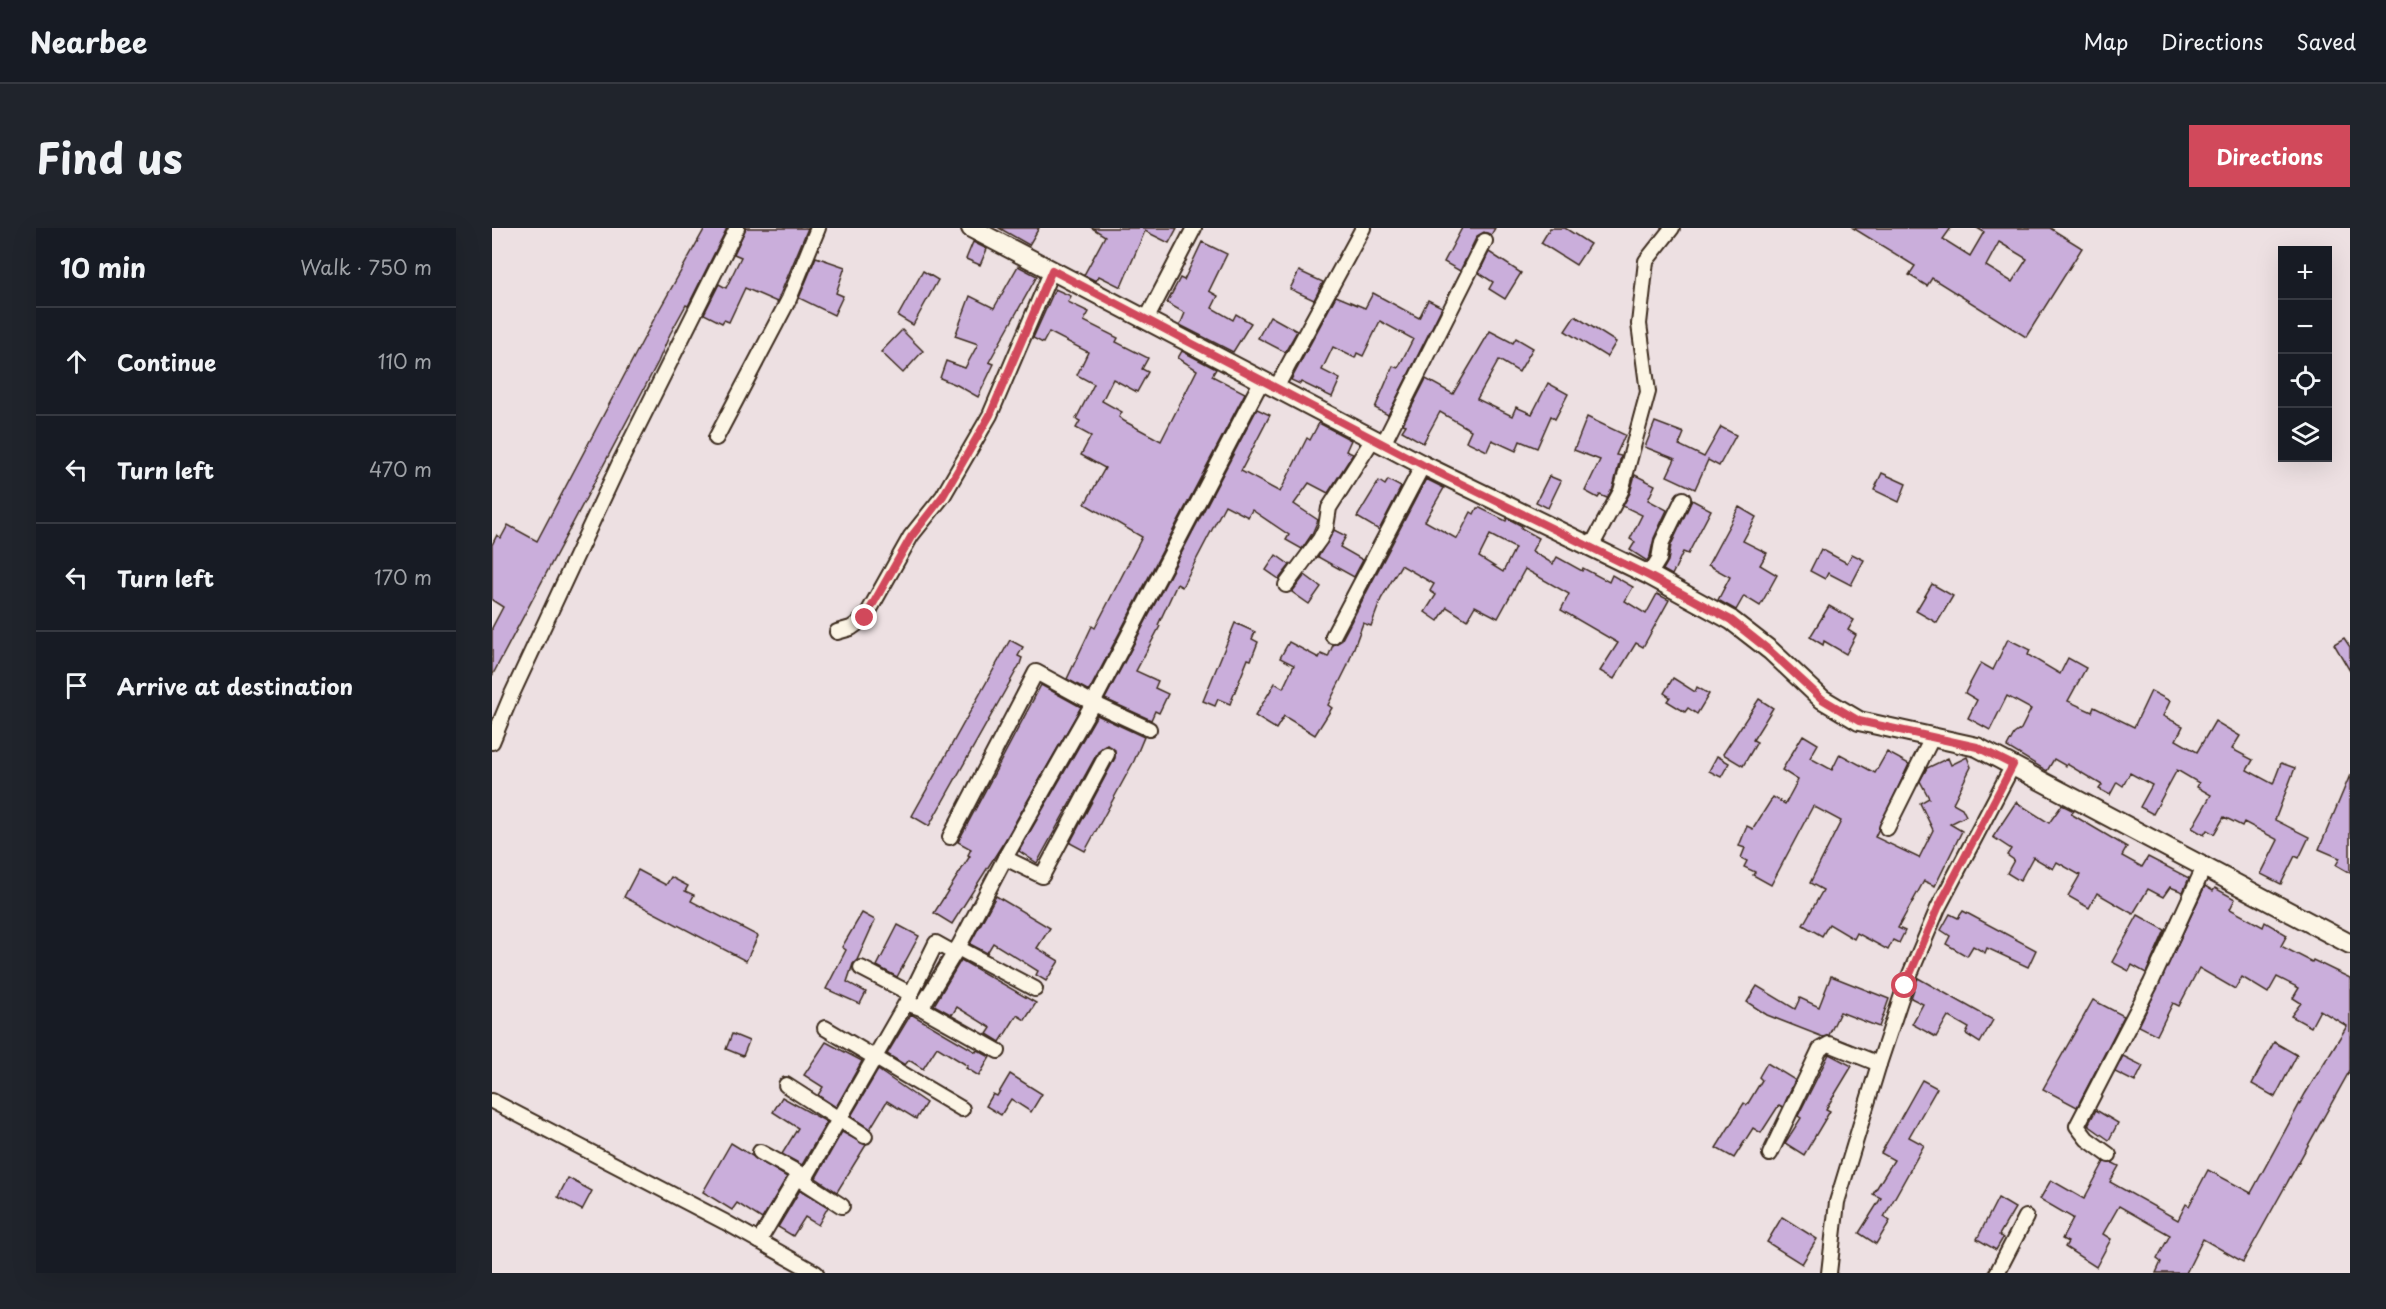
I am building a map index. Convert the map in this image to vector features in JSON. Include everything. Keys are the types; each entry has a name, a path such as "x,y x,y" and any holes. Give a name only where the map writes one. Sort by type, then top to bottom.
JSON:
{"street":[{"path":"492,742 621,460 737,228"},
{"path":"716,438 789,299 818,228"},
{"path":"971,228 1423,465 1592,547 1731,620 1770,651 1822,699 1859,721 1977,747 2205,865 2350,944"},
{"path":"1146,320 1194,228"},
{"path":"921,1008 956,950 1005,858 1094,703 1269,384 1363,228"},
{"path":"1592,547 1621,491 1648,392 1639,324 1646,261 1672,228"},
{"path":"1286,585 1320,539 1326,527 1329,508 1378,441 1485,241"},
{"path":"837,632 851,628 865,618 911,537 943,496 990,415 1052,270"},
{"path":"1333,636 1423,465"},
{"path":"1649,576 1659,559 1662,542 1683,499"},
{"path":"950,837 1036,672 1149,729"},
{"path":"1887,828 1933,736"},
{"path":"1005,858 1041,876 1107,754"},
{"path":"1829,1273 1837,1202 1878,1064 1905,986 1938,908 2013,765"},
{"path":"2109,1155 2087,1138 2077,1126 2151,983 2205,865"},
{"path":"759,1241 794,1182 807,1175 909,999 936,943 956,950 1035,989"},
{"path":"861,968 921,1008 998,1051"},
{"path":"825,1028 962,1109"},
{"path":"1770,1154 1820,1049 1829,1044 1878,1064"},
{"path":"786,1085 865,1136"},
{"path":"492,1101 816,1273"},
{"path":"760,1152 842,1206"},
{"path":"1997,1273 2026,1217"}],"building":[{"path":"705,228 727,228 492,676 492,628 503,607 492,600 492,545 497,535 501,538 508,525 537,541 653,321"},
{"path":"746,228 808,228 777,302 745,288 729,322 724,320 722,323 704,314 719,284 726,288 741,257 734,254"},
{"path":"999,228 1039,228 1029,245"},
{"path":"1092,228 1177,228 1169,243 1145,231 1121,287 1099,276 1096,281 1084,275 1105,236"},
{"path":"1462,228 1495,228 1491,235 1484,232 1477,236 1460,271 1444,262"},
{"path":"1550,228 1565,228 1590,244 1576,265 1541,243"},
{"path":"1853,228 1951,228 1943,239 1970,256 1984,232 1977,228 2050,228 2082,248 2026,337 1932,278 1927,286 1909,275 1915,266","holes":["1999,242 2027,259 2012,282 1986,266"]},
{"path":"973,242 987,249 980,265 966,259"},
{"path":"1202,242 1227,254 1209,291 1218,296 1212,308 1233,320 1236,314 1251,323 1233,352 1180,325 1185,313 1167,303 1180,278 1184,280"},
{"path":"1489,252 1521,273 1505,299 1489,289 1493,282 1479,273"},
{"path":"816,257 845,267 836,293 843,296 834,315 799,298"},
{"path":"1018,266 1037,276 989,362 994,364 978,397 940,378 946,361 965,368 978,344 955,336 970,296 994,308"},
{"path":"923,271 938,280 913,325 898,316"},
{"path":"1299,271 1323,282 1314,300 1290,289"},
{"path":"1055,289 1071,296 1068,302 1089,312 1084,321 1118,338 1116,342 1148,358 1142,369 1148,372 1137,392 1113,379 1102,401 1122,412 1119,417 1124,421 1161,441 1197,370 1178,358 1182,351 1216,369 1212,376 1245,393 1089,691 1067,679 1092,626 1095,628 1142,537 1085,504 1105,468 1081,455 1091,436 1076,428 1080,421 1076,419 1094,384 1077,375 1088,352 1049,332 1043,343 1033,338"},
{"path":"1373,293 1419,318 1428,300 1442,307 1388,415 1375,408 1393,366 1398,368 1413,339 1380,321 1363,356 1357,353 1355,358 1333,347 1322,370 1340,379 1332,397 1301,382 1300,384 1291,380 1336,296 1365,308"},
{"path":"1270,316 1297,331 1285,352 1258,338"},
{"path":"1575,316 1616,342 1607,357 1565,331"},
{"path":"902,330 923,351 903,373 881,352"},
{"path":"1490,331 1513,343 1516,338 1533,348 1519,372 1499,360 1477,399 1512,416 1516,407 1532,414 1548,383 1568,394 1555,419 1551,416 1537,448 1520,441 1516,451 1492,440 1487,451 1466,441 1471,430 1440,412 1423,443 1402,431 1406,425 1403,424 1426,379 1453,394"},
{"path":"1257,409 1270,415 1241,471 1280,492 1307,438 1310,440 1319,423 1351,440 1346,451 1353,454 1328,493 1309,483 1294,504 1318,520 1302,549 1286,540 1289,535 1252,510 1248,517 1225,505 1182,587 1177,584 1158,625 1160,626 1136,671 1158,681 1155,688 1168,694 1159,713 1155,711 1151,720 1105,699"},
{"path":"1587,417 1625,435 1616,455 1621,456 1613,488 1607,498 1600,495 1598,498 1585,491 1600,460 1574,450"},
{"path":"1655,422 1684,433 1679,445 1704,457 1721,427 1736,435 1719,466 1708,460 1695,489 1667,476 1675,459 1645,447"},
{"path":"1882,473 1906,484 1899,502 1874,490"},
{"path":"1635,475 1655,485 1648,500 1667,510 1654,538 1647,561 1630,550 1635,542 1630,539 1642,515 1623,506 1630,493"},
{"path":"1549,476 1561,481 1548,508 1536,502"},
{"path":"1426,479 1444,488 1425,521 1457,539 1471,512 1474,514 1477,508 1480,508 1506,521 1507,518 1539,538 1532,551 1553,564 1557,557 1609,582 1612,575 1633,587 1625,601 1646,614 1657,594 1669,600 1643,647 1636,643 1614,679 1600,671 1618,643 1561,610 1569,594 1525,569 1498,618 1475,606 1467,620 1447,607 1438,621 1425,612 1436,595 1430,591 1434,584 1401,565 1381,599 1371,626 1363,623 1347,667 1328,705 1332,708 1315,735 1284,716 1276,729 1255,716 1275,683 1283,688 1294,665 1280,658 1289,642 1319,658 1321,654 1328,657 1333,645 1341,641","holes":["1490,535 1515,548 1503,572 1479,557"]},
{"path":"1388,480 1401,487 1379,530 1357,517 1379,481 1385,485"},
{"path":"1692,500 1711,510 1688,554 1683,552 1672,575 1663,570 1668,561 1671,545"},
{"path":"1739,507 1756,517 1743,541 1767,553 1760,565 1777,575 1760,606 1744,596 1736,610 1718,600 1730,577 1708,565"},
{"path":"1334,530 1346,536 1340,547 1363,560 1354,577 1318,557"},
{"path":"1821,549 1847,563 1852,554 1864,560 1851,585 1828,573 1825,579 1810,571"},
{"path":"1276,555 1290,565 1279,579 1266,570"},
{"path":"1305,575 1321,587 1309,604 1292,592"},
{"path":"1932,584 1953,596 1937,623 1916,611"},
{"path":"1829,606 1854,620 1848,630 1856,635 1846,654 1824,641 1823,645 1810,637"},
{"path":"1235,623 1255,632 1252,639 1258,642 1251,660 1248,659 1230,704 1218,699 1215,706 1203,701"},
{"path":"2344,638 2350,647 2350,671 2334,644"},
{"path":"2008,639 2030,650 2028,655 2060,674 2068,658 2086,668 2068,701 2092,712 2094,707 2134,727 2151,691 2170,701 2163,716 2183,726 2176,740 2197,752 2215,721 2240,736 2232,749 2253,760 2247,770 2273,784 2281,763 2295,768 2275,820 2309,837 2299,858 2295,856 2281,884 2261,874 2278,840 2244,822 2242,826 2224,817 2214,834 2207,830 2204,835 2192,828 2211,795 2197,787 2199,783 2177,770 2153,814 2140,807 2152,785 2130,773 2123,786 2117,782 2110,795 2099,789 2102,785 2067,764 2066,766 2054,759 2047,771 2007,747 2014,734 2021,729 2031,709 2007,696 1990,730 1968,718 1977,700 1965,693 1981,663 1993,670"},
{"path":"1010,640 1023,647 1018,656 1022,658 1020,664 929,826 912,816"},
{"path":"1673,678 1695,692 1697,687 1709,694 1697,714 1688,708 1685,712 1667,701 1670,697 1664,693"},
{"path":"1041,685 1081,707 1004,842 952,924 934,913 970,856 968,855 971,849 958,842"},
{"path":"1759,699 1773,708 1753,740 1757,742 1743,766 1723,754"},
{"path":"1097,715 1144,737 1134,761 1085,851 1070,843 1115,758 1115,750 1107,745 1099,750 1037,863 1019,851"},
{"path":"1803,735 1818,744 1810,758 1832,770 1840,754 1875,773 1887,752 1909,764 1875,837 1919,858 1933,830 1920,803 1929,798 1920,781 1927,768 1948,758 1951,765 1967,757 1971,767 1953,803 1962,808 1966,816 1950,824 1962,831 1935,886 1924,881 1898,928 1905,931 1899,943 1893,940 1888,950 1857,933 1854,939 1829,924 1822,936 1803,925 1823,890 1810,883 1841,821 1813,806 1771,885 1753,875 1755,872 1744,867 1747,861 1741,858 1745,848 1739,846 1747,826 1753,829 1773,797 1785,804 1798,780 1782,770"},
{"path":"1717,756 1729,763 1721,777 1709,771"},
{"path":"2350,775 2350,873 2336,865 2340,858 2319,849"},
{"path":"2016,802 2049,823 2062,805 2074,811 2071,814 2127,847 2122,856 2142,867 2148,857 2189,878 2183,892 2170,887 2163,897 2148,889 2133,914 2097,893 2089,908 2068,896 2080,875 2057,862 2053,869 2033,857 2020,881 2007,873 2014,860 2007,855 2011,849 1993,837"},
{"path":"638,870 666,885 671,877 688,886 685,891 694,895 691,901 758,936 746,961 624,897"},
{"path":"2205,886 2213,891 2215,888 2235,899 2230,909 2263,927 2265,922 2287,935 2281,946 2350,978 2350,1070 2243,1262 2203,1239 2186,1273 2156,1273 2161,1262 2157,1259 2170,1235 2119,1206 2103,1234 2111,1239 2096,1267 2065,1247 2068,1242 2062,1239 2073,1218 2040,1199 2051,1180 2084,1199 2104,1162 2113,1163 2119,1166 2110,1182 2178,1220 2186,1204 2189,1206 2208,1170 2251,1193 2305,1094 2347,1026 2320,1010 2311,1027 2291,1016 2301,1003 2293,998 2299,988 2277,977 2268,993 2242,977 2235,989 2199,968 2179,1006 2173,1003 2157,1035 2139,1026"},
{"path":"996,896 1050,928 1037,948 1059,961 1046,981 1036,975 1038,971 993,943 987,953 970,944"},
{"path":"1963,911 2036,950 2028,967 1987,948 1985,953 1973,946 1967,956 1946,944 1950,936 1941,930 1950,914 1958,918"},
{"path":"862,913 875,920 853,964 847,982 866,992 860,1004 826,989 846,950 842,947"},
{"path":"2138,915 2165,930 2146,973 2132,965 2129,971 2112,962"},
{"path":"898,925 919,936 897,977 877,966"},
{"path":"961,960 1036,1003 1025,1020 1017,1015 1000,1042 987,1034 991,1028 957,1007 952,1015 934,1005"},
{"path":"1831,976 1889,999 1879,1027 1840,1012 1829,1035 1823,1037 1767,1015 1747,1002 1757,986 1795,1009 1800,998 1819,1007"},
{"path":"1918,978 1993,1020 1980,1043 1966,1034 1969,1028 1948,1016 1936,1037 1912,1024 1923,1004 1911,998"},
{"path":"2093,1000 2124,1016 2077,1107 2043,1089"},
{"path":"911,1014 976,1052 977,1050 990,1057 979,1076 966,1068 968,1066 937,1047 923,1069 909,1060 905,1065 887,1054"},
{"path":"732,1034 749,1041 743,1056 726,1049"},
{"path":"826,1042 862,1061 836,1107 818,1095 823,1087 804,1075"},
{"path":"2274,1042 2297,1055 2275,1097 2252,1084"},
{"path":"1829,1054 1852,1066 1826,1109 1830,1111 1804,1155 1785,1143 1801,1118 1798,1116"},
{"path":"2123,1056 2143,1066 2135,1082 2115,1072"},
{"path":"1767,1063 1795,1080 1783,1107 1779,1105 1761,1133 1753,1128 1734,1158 1716,1148 1744,1103 1747,1105 1762,1080 1759,1077"},
{"path":"878,1070 926,1103 916,1119 887,1101 870,1129 851,1116"},
{"path":"1010,1074 1042,1094 1031,1112 1011,1099 1001,1115 986,1106 993,1094 997,1096"},
{"path":"1922,1080 1937,1088 1909,1137 1924,1145 1884,1217 1890,1221 1876,1244 1859,1233 1881,1198 1873,1194 1894,1160 1881,1153"},
{"path":"782,1097 827,1122 802,1165 782,1154 798,1128 773,1112"},
{"path":"2096,1110 2118,1123 2109,1140 2088,1125"},
{"path":"842,1132 866,1145 837,1192 816,1178"},
{"path":"731,1143 787,1177 762,1219 737,1203 732,1210 703,1192"},
{"path":"568,1178 592,1191 582,1210 558,1197"},
{"path":"800,1190 828,1207 818,1225 805,1217 793,1236 778,1227"},
{"path":"1998,1198 2015,1208 1999,1235 2003,1238 1996,1250 1977,1239"},
{"path":"1782,1217 1817,1239 1802,1264 1767,1242"}],"route":[{"path":"865,618 911,537 943,496 990,415 1052,270 1423,465 1592,547 1731,620 1770,651 1822,699 1859,721 1941,737 1977,747 2013,765 1938,908 1905,986"}]}
